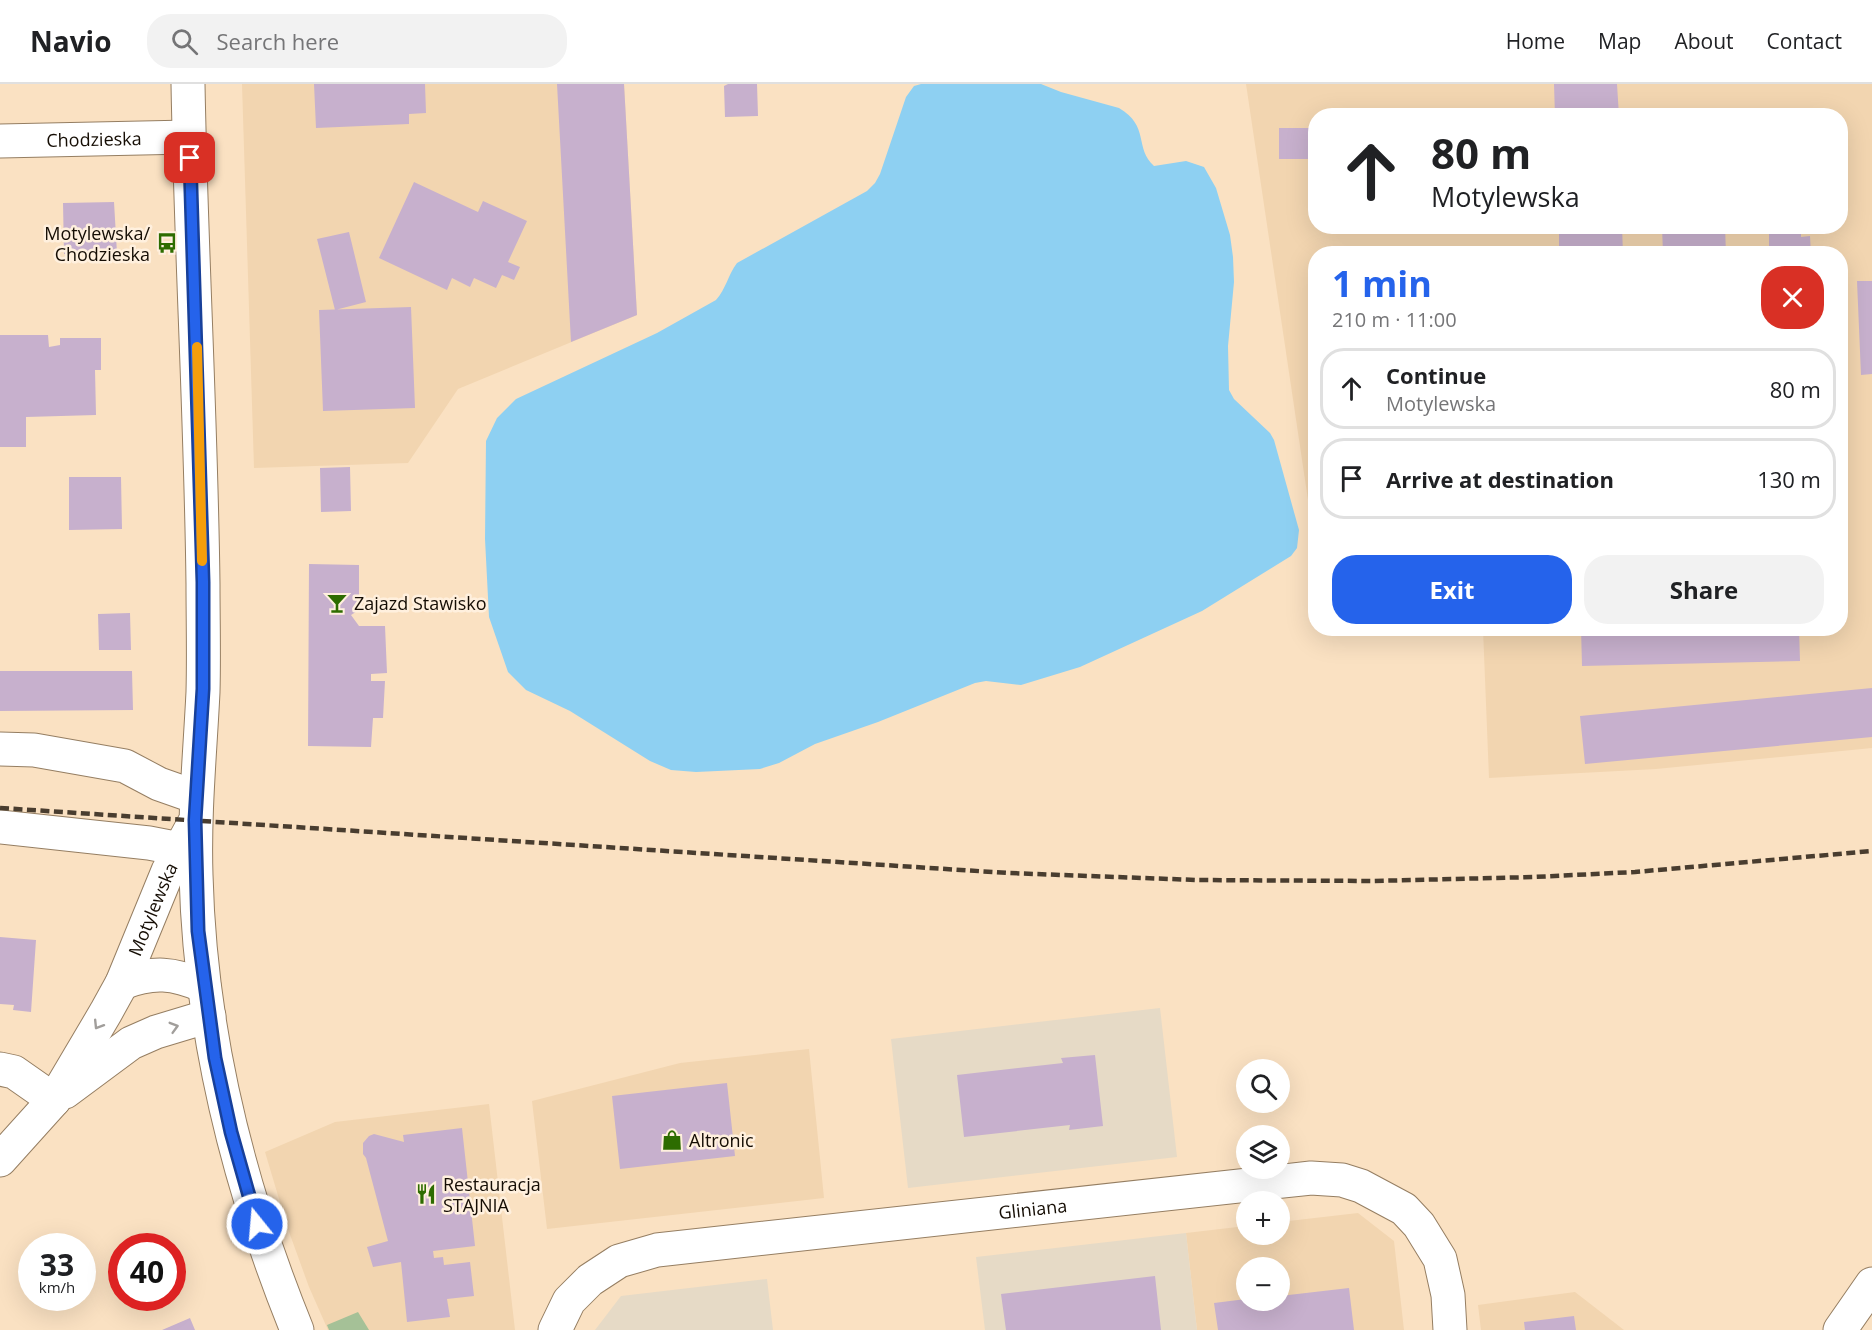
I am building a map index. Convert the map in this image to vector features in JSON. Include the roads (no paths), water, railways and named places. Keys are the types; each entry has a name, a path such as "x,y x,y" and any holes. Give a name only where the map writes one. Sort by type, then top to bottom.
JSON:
{"street":[{"name":"Motylewska","path":"54,1100 122,983 196,808 203,689 203,582 188,84"},
{"name":"Chodzieska","path":"0,141 189,137"},
{"path":"0,749 34,750 125,766 159,784 196,808 198,931 224,1102 241,1172 262,1241 297,1330"},
{"path":"0,827 149,843 180,849"},
{"name":"Motylewska","path":"0,1160 54,1100 131,1043 156,1032 207,1001 180,976 169,974 139,977 122,983"},
{"path":"0,1069 14,1072 54,1100"},
{"name":"Gliniana","path":"555,1330 569,1301 590,1280 619,1261 657,1250 1311,1178 1342,1180 1361,1186 1404,1209 1419,1225 1440,1259 1448,1295 1450,1330"},
{"path":"1840,1330 1872,1284"}],"water":[{"path":"921,84 1041,84 1119,108 1129,115 1135,122 1144,152 1154,166 1186,161 1204,167 1216,188 1230,235 1233,257 1234,282 1228,346 1229,390 1234,399 1270,433 1274,440 1299,530 1297,548 1291,556 1202,611 1080,667 1021,685 986,681 975,683 878,722 815,744 779,763 760,769 696,772 671,770 650,761 570,711 526,690 508,672 489,617 485,539 486,441 497,418 516,399 657,333 716,300 737,263 867,191 880,174 906,97 914,86"}],"railway":[{"path":"0,808 1008,873 1196,880 1372,881 1534,877 1635,872 1872,851"}],"place":[{"name":"Motylewska/ Chodzieska","path":"167,243"},
{"name":"Zajazd Stawisko","path":"337,603"},
{"name":"Altronic","path":"672,1140"},
{"name":"Restauracja STAJNIA","path":"426,1194"}]}
